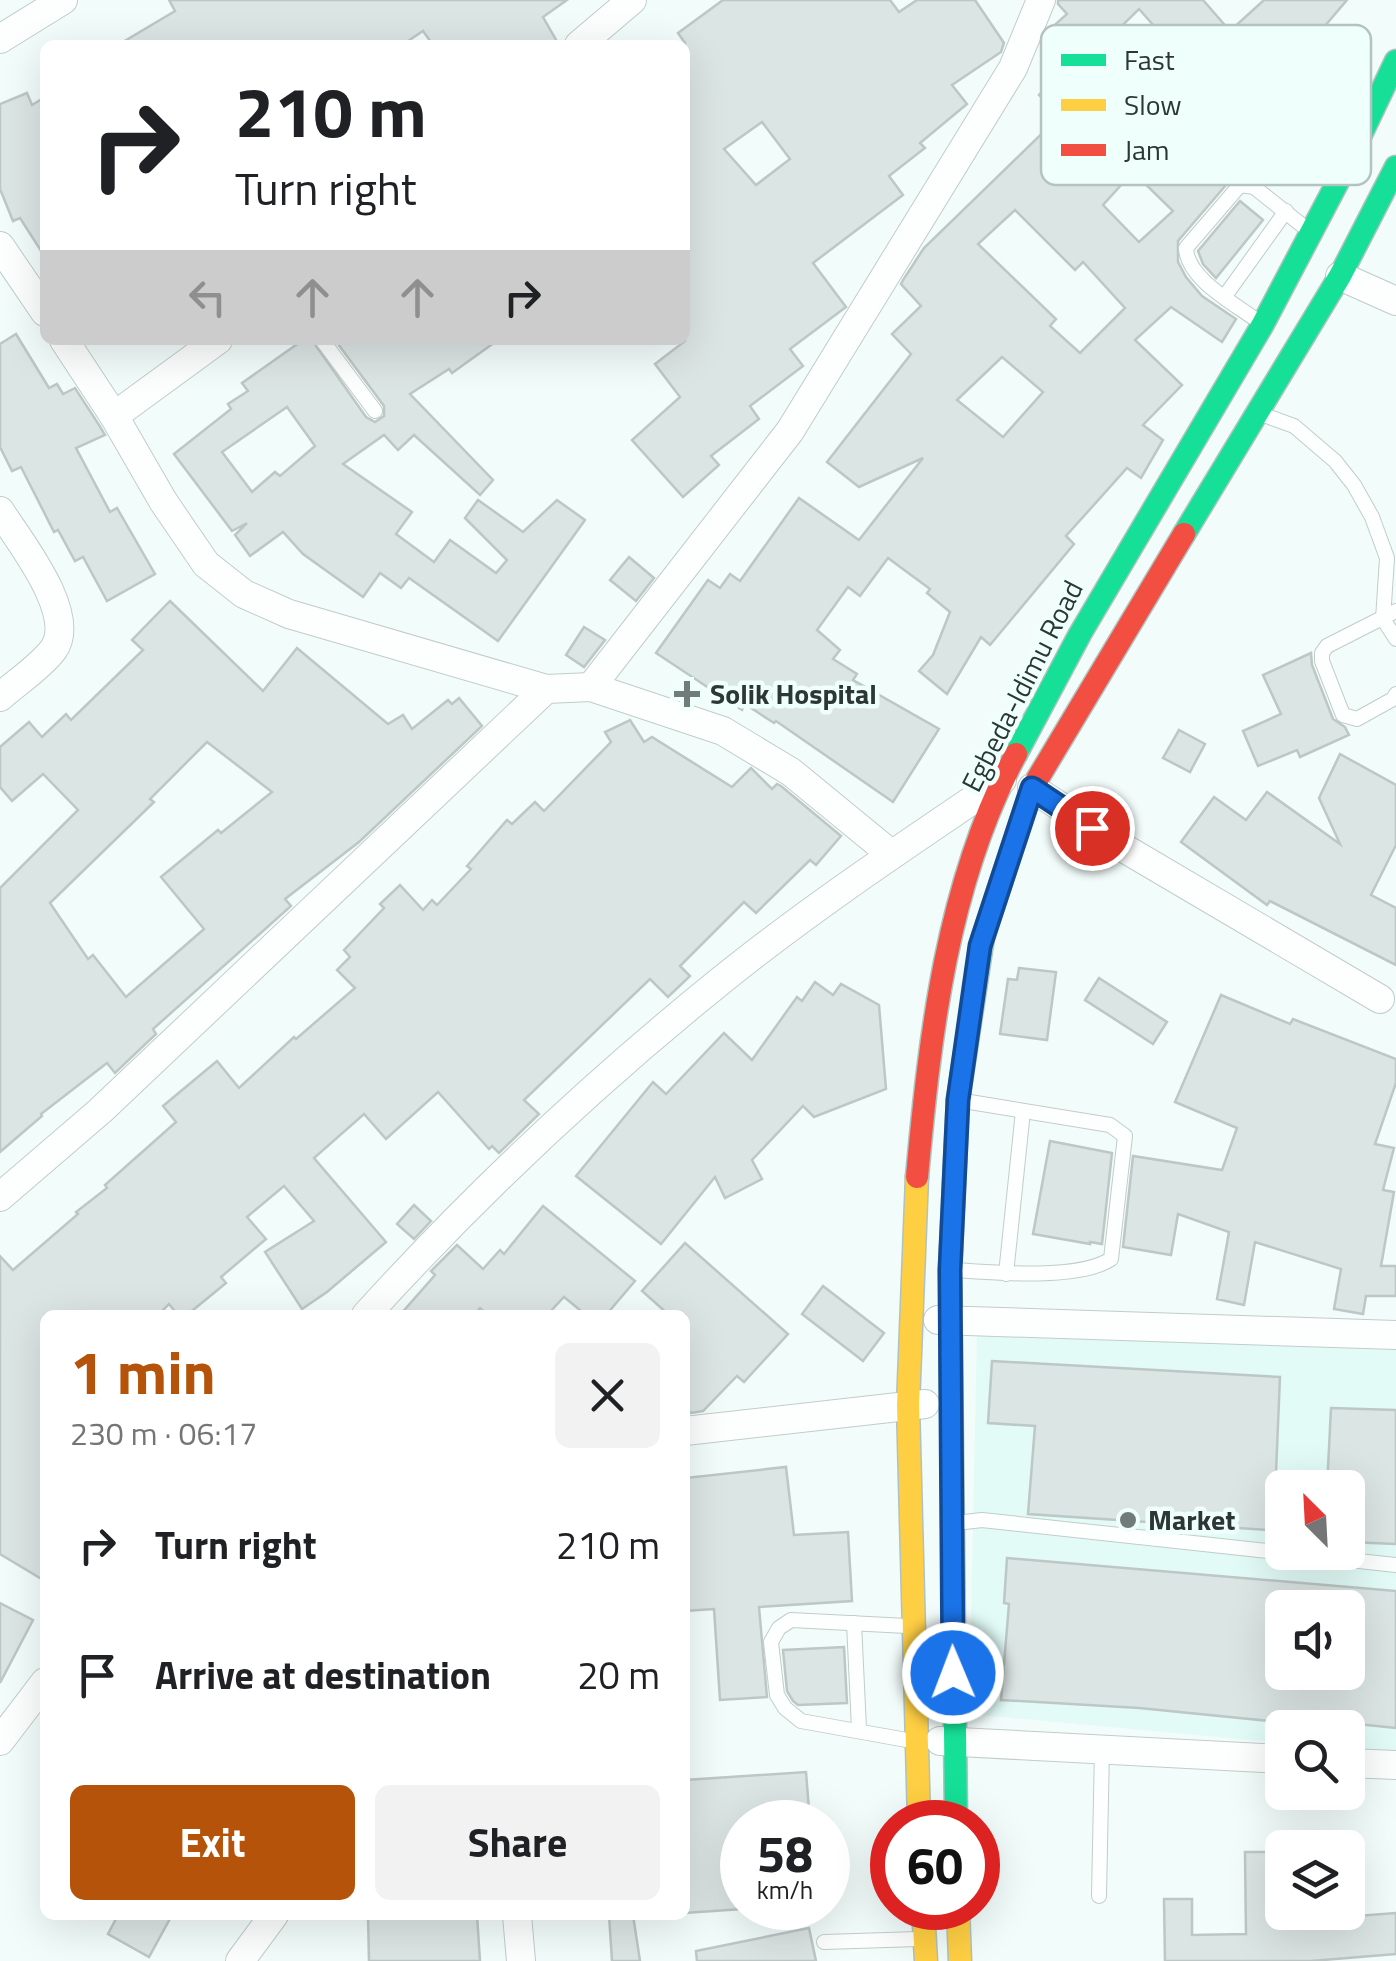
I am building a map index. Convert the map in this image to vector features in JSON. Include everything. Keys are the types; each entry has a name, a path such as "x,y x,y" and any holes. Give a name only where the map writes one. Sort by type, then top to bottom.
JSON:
{"main road":[{"name":"Egbeda-Idimu Road","path":"1371,115 1396,62"},
{"name":"Egbeda-Idimu Road","path":"955,1800 950,1270 958,1100 980,946 1032,788 1340,276 1396,167"},
{"name":"Egbeda-Idimu Road","path":"918,1800 908,1405 916,1186 929,1044 962,891 1002,780 1090,617 1263,324 1336,185"},
{"path":"959,1930 960,1961"}],"street":[{"path":"0,39 63,0"},
{"path":"584,40 632,0"},
{"path":"591,687 790,431 1013,68 1041,0"},
{"path":"5,263 40,306"},
{"path":"1340,276 1396,300"},
{"path":"67,345 206,564 244,594 289,614 546,690 591,687 723,730 790,772 891,854"},
{"path":"114,416 211,345"},
{"path":"0,511 53,595 60,623 55,648 0,697"},
{"path":"0,1197 100,1111 546,690"},
{"path":"371,1310 482,1194 719,982 891,854 1002,780"},
{"path":"1032,788 1122,847 1380,999"},
{"path":"912,1321 952,1319 1396,1335"},
{"path":"690,1430 951,1402"},
{"path":"0,1741 40,1689"},
{"path":"916,1742 1265,1758"},
{"path":"1365,1763 1396,1765"},
{"path":"240,1961 270,1920"},
{"path":"517,1920 521,1961"}],"lane":[{"path":"1263,324 1186,261 1186,248 1240,185 1254,187 1310,232"},
{"path":"1225,296 1286,210"},
{"path":"326,345 375,410"},
{"path":"1259,413 1294,426 1335,461 1354,485 1372,517 1387,558 1389,616 1396,640"},
{"path":"1389,616 1328,646 1322,652 1322,660 1343,715 1350,719 1358,719 1396,694"},
{"path":"950,1270 1006,1274 1096,1269 1111,1259 1124,1136 1110,1125 958,1100"},
{"path":"1006,1274 1023,1110"},
{"path":"951,1524 982,1520 1396,1565"},
{"path":"913,1626 791,1620 779,1628 771,1642 777,1695 801,1720 916,1742"},
{"path":"854,1623 859,1729"},
{"path":"1099,1896 1102,1749"},
{"path":"824,1942 925,1950"}],"shaded area":[{"name":"Market","path":"977,1331 1396,1344 1396,1753 1365,1750 1365,1710 1265,1710 1265,1741 969,1714"}],"building":[{"path":"169,0 567,0 543,17 556,40 429,40 423,31 410,40 126,40 175,11"},
{"path":"723,0 890,0 899,12 917,0 975,0 1004,43 1001,52 952,85 967,104 920,143 925,148 889,176 903,195 813,263 846,307 790,349 803,366 750,406 759,419 711,456 719,465 683,497 632,440 680,397 655,364 680,345 690,345 690,40 683,40 678,33","holes":["762,122 790,159 756,185 724,149"]},
{"path":"1058,0 1203,0 1225,25 1153,25 1139,9 1123,25 1055,25 1067,14"},
{"path":"1264,0 1347,0 1326,25 1237,25"},
{"path":"27,93 32,105 40,100 40,249 20,218 13,221 0,189 0,104"},
{"path":"1041,134 1041,185 1121,185 1103,205 1139,242 1173,211 1146,185 1226,185 1178,241 1178,262 1202,296 1236,319 1222,342 1171,307 1135,340 1182,385 1143,425 1163,440 1141,478 1127,468 1066,536 1074,544 990,645 981,637 947,694 919,671 933,655 950,612 927,593 930,589 888,558 860,596 848,587 817,630 840,650 833,659 857,674 853,680 939,729 893,802 776,721 745,704 742,710 656,653 708,580 720,588 730,574 740,581 799,498 859,540 923,458 859,487 827,462 911,354 892,334 921,306 901,284 924,248","holes":["1015,210 1075,270 1083,262 1125,308 1080,353 1050,326 1056,319 978,244","1002,357 1043,392 1003,437 957,400"]},
{"path":"1240,201 1263,220 1216,278 1203,264 1198,251"},
{"path":"16,334 49,388 57,384 63,394 75,388 105,435 76,448 110,512 117,508 155,574 107,601 83,557 75,561 58,530 54,532 21,467 12,471 0,447 0,344"},
{"path":"296,345 316,345 366,417 375,422 384,416 384,406 339,345 491,345 452,373 449,369 410,394 493,480 480,495 414,435 398,450 384,435 343,464 412,512 396,534 434,562 450,540 496,573 507,560 465,518 478,500 523,532 557,500 585,520 498,641 409,578 401,588 380,573 363,597 303,554 283,532 250,556 235,535 247,523 232,531 174,454 231,409 228,404 248,391 242,383","holes":["287,407 315,446 280,476 275,472 252,492 222,452"]},
{"path":"629,557 654,578 636,601 610,580"},
{"path":"170,601 263,691 297,648 388,724 403,715 412,729 448,700 452,704 459,698 482,726 359,842 285,899 291,906 153,1029 156,1034 115,1073 107,1063 0,1152 0,888 78,810 43,774 12,801 0,787 0,747 29,722 42,737 66,714 71,720 143,650 132,640","holes":["207,742 272,792 161,877 204,929 126,997 93,955 88,959 50,903 154,802 150,799"]},
{"path":"584,627 605,640 584,667 566,655"},
{"path":"1311,653 1333,719 1349,735 1300,757 1297,750 1258,766 1243,731 1281,714 1263,675"},
{"path":"630,720 644,742 652,737 732,787 751,768 772,789 777,784 781,786 841,836 816,865 810,860 756,913 744,902 680,966 690,976 668,997 650,979 524,1100 539,1114 499,1153 492,1146 489,1149 438,1092 386,1139 364,1114 314,1158 386,1242 302,1309 265,1252 314,1221 284,1186 247,1217 266,1239 221,1277 226,1283 193,1310 174,1310 169,1304 163,1310 40,1310 40,1578 0,1554 0,1256 13,1270 107,1188 105,1185 176,1122 163,1106 217,1061 239,1088 355,988 337,970 350,957 344,950 384,908 380,904 400,885 423,910 432,900 437,905 471,869 467,866 507,820 512,824 535,802 544,811 611,742 605,732"},
{"path":"1179,730 1205,744 1190,772 1163,758"},
{"path":"1340,754 1396,785 1396,845 1371,895 1396,908 1396,965 1270,901 1267,905 1181,842 1214,797 1246,820 1267,792 1340,844 1319,798"},
{"path":"1019,968 1056,972 1047,1040 1000,1034 1008,979 1017,980"},
{"path":"1099,978 1167,1022 1153,1044 1085,1000"},
{"path":"815,982 833,995 841,984 879,1005 886,1089 814,1117 803,1106 752,1160 762,1179 725,1198 715,1177 661,1244 576,1176 653,1082 666,1094 724,1033 752,1060 797,997 802,1001"},
{"path":"1221,995 1290,1024 1293,1019 1396,1059 1396,1083 1375,1144 1394,1148 1383,1190 1394,1192 1381,1266 1396,1266 1396,1296 1366,1296 1363,1314 1334,1309 1341,1269 1255,1242 1244,1305 1217,1299 1229,1232 1178,1214 1171,1255 1123,1247 1133,1156 1222,1170 1237,1128 1175,1102"},
{"path":"1050,1141 1112,1153 1102,1244 1033,1234"},
{"path":"414,1205 431,1221 414,1239 397,1224"},
{"path":"543,1206 635,1281 610,1310 580,1310 564,1297 552,1310 404,1310 435,1275 431,1271 457,1245 483,1269 500,1250 504,1254"},
{"path":"685,1243 788,1334 744,1382 737,1376 703,1411 691,1413 690,1310 663,1310 642,1291"},
{"path":"823,1286 884,1333 863,1361 802,1314"},
{"path":"992,1361 1280,1377 1276,1470 1265,1470 1265,1530 1028,1514 1035,1426 988,1423"},
{"path":"1331,1408 1396,1410 1396,1544 1365,1543 1365,1470 1328,1470"},
{"path":"786,1467 794,1535 848,1532 852,1601 759,1607 767,1697 720,1700 714,1609 690,1611 690,1477"},
{"path":"1007,1558 1396,1591 1396,1728 1365,1725 1365,1710 1265,1710 1265,1721 1001,1700 1009,1604 1004,1603"},
{"path":"0,1603 33,1620 0,1683"},
{"path":"844,1647 847,1703 798,1705 793,1701 787,1691 783,1650"},
{"path":"806,1772 808,1800 720,1800 720,1911 690,1913 690,1780"},
{"path":"1245,1852 1265,1852 1265,1930 1365,1930 1365,1915 1396,1913 1396,1954 1311,1961 1165,1961 1164,1899 1192,1899 1192,1935 1246,1934"},
{"path":"115,1920 169,1920 149,1957 108,1934"},
{"path":"368,1920 477,1920 480,1961 369,1961"},
{"path":"609,1920 634,1920 640,1961 612,1961"},
{"path":"809,1930 816,1961 697,1961 696,1951"}],"traffic: fast":[{"path":"1371,113 1396,61"},
{"path":"1184,534 1340,276 1396,167"},
{"path":"1016,754 1080,634 1263,324 1336,185"},
{"path":"956,1800 950,1270 958,1100 983,937"}],"traffic: slow":[{"path":"917,1177 908,1405 918,1800"},
{"path":"924,1930 926,1961"},
{"path":"959,1930 960,1961"}],"traffic: jam":[{"path":"983,937 1032,788 1184,534"},
{"path":"917,1177 936,1014 958,907 992,803 1016,754"}],"place":[{"name":"Solik Hospital","path":"687,694"},
{"name":"Market","path":"1128,1520"}],"route":[{"path":"953,1673 950,1270 958,1100 980,946 1032,788 1092,828"}]}
